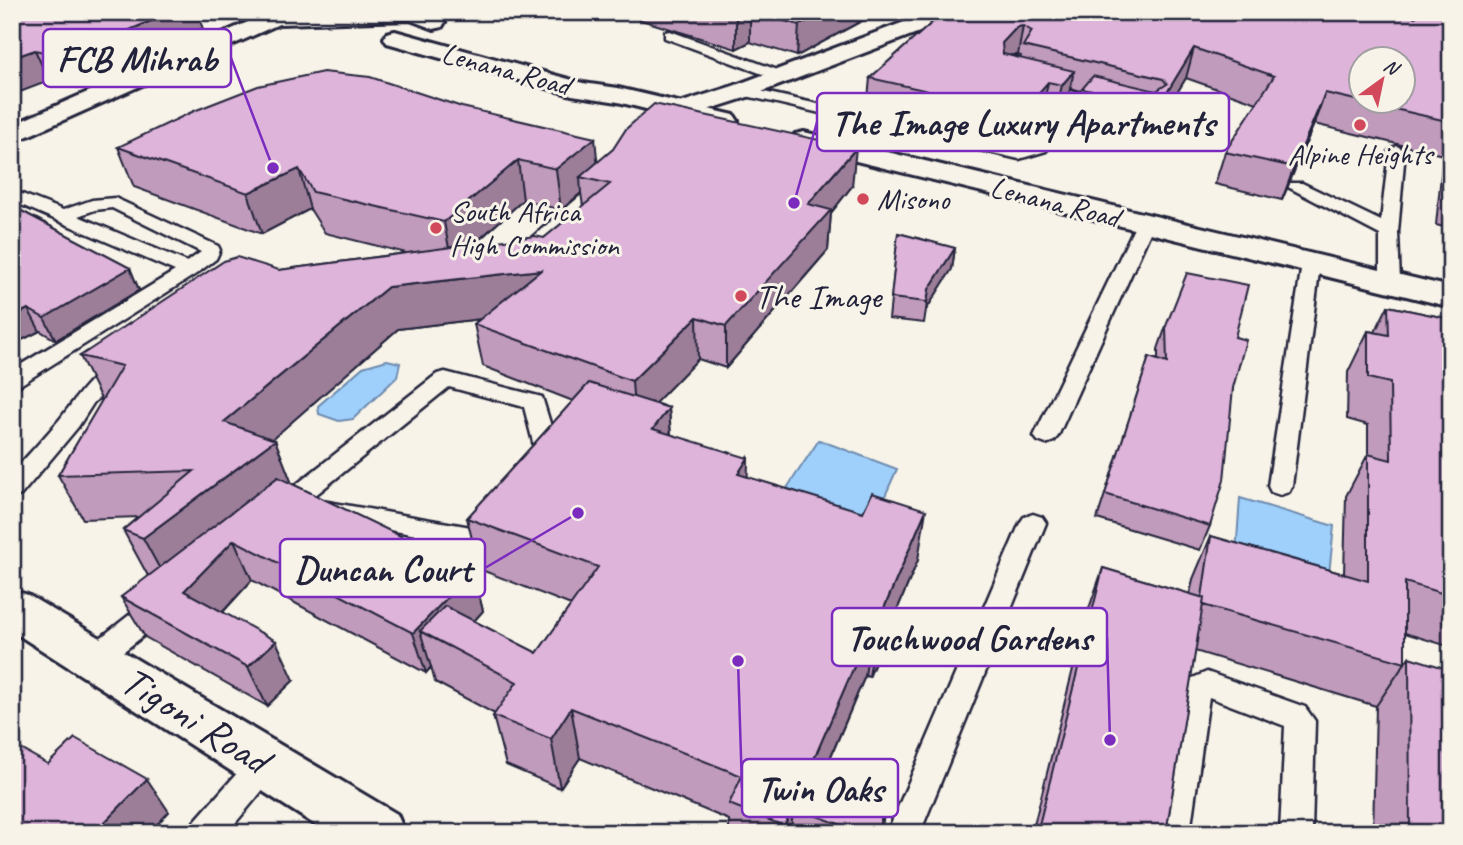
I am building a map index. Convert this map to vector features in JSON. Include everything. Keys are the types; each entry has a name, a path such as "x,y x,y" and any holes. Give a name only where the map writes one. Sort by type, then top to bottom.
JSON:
{"street":[{"path":"674,116 951,12"},
{"path":"12,149 284,29 290,14"},
{"name":"Lenana Road","path":"413,23 474,48 593,82 618,95 674,116 764,130 1451,298"},
{"name":"Lenana Road","path":"284,29 413,23 581,90 618,95"},
{"path":"12,135 284,29"},
{"name":"Tigoni Road","path":"12,608 377,833"}],"lane":[{"path":"670,34 781,76"},
{"path":"742,91 1019,154 1040,148 1089,99 1022,84"},
{"path":"1390,283 1389,232 1397,151"},
{"path":"514,264 608,181 611,170"},
{"path":"1296,187 1389,232"},
{"path":"12,195 189,270"},
{"path":"12,380 189,270 209,255 211,250 115,203 92,205 63,216"},
{"path":"1046,436 1145,224"},
{"path":"1280,486 1311,264"},
{"path":"12,489 70,422 96,387 142,355"},
{"path":"267,521 445,379 534,402 550,461 532,480"},
{"path":"289,504 476,537 513,499"},
{"path":"903,833 1033,523"},
{"path":"95,659 181,590"},
{"path":"1174,833 1194,691 1208,684 1294,716 1300,721 1296,833"},
{"path":"206,833 265,764"}],"water":[{"path":"387,360 400,363 397,377 353,419 339,421 319,414 318,406 363,367"},
{"path":"819,440 897,469 873,523 787,488"},
{"path":"1240,498 1334,526 1328,584 1236,554"}],"building":[{"path":"172,12 66,57 35,50 12,58 12,14"},
{"path":"714,12 749,12 736,18"},
{"path":"751,12 824,12 799,25"},
{"path":"944,12 1398,12 1415,17 1424,12 1451,12 1451,122 1418,114 1418,46 1348,46 1348,99 1325,93 1294,167 1225,152 1274,76 1194,48 1160,104 1082,89 1093,76 1156,91 1167,84 1163,79 1023,46 1032,31 1023,26 1017,27 1002,43 1003,54 1074,71 1062,85 1048,82 1022,112 870,78"},
{"path":"323,72 370,77 462,107 595,138 556,169 518,160 444,222 313,192 299,169 248,193 118,147 194,111 258,86"},
{"path":"654,104 856,148 808,204 831,210 726,326 697,317 632,381 474,324 541,270 388,287 224,422 275,440 143,538 123,530 194,471 58,475 122,366 80,356 224,261 237,257 279,270 535,236 544,238 610,184 580,177 613,149 626,129"},
{"path":"12,206 130,268 44,318 28,309 12,317"},
{"path":"898,233 955,248 929,289 927,302 891,298"},
{"path":"1187,273 1248,285 1235,337 1246,340 1233,388 1224,480 1210,526 1105,494 1149,357 1167,363 1166,326"},
{"path":"1388,306 1451,319 1451,596 1405,582 1405,663 1203,605 1202,597 1211,536 1368,581 1368,454 1391,460 1390,383 1368,378 1368,331 1389,335"},
{"path":"589,383 669,408 653,429 748,458 738,474 863,512 872,493 926,510 876,627 872,625 807,775 886,802 877,833 863,833 793,807 784,826 729,804 742,776 571,708 551,739 493,716 517,682 420,631 445,606 537,653 598,567 467,518"},
{"path":"278,477 473,571 413,633 234,540 184,591 276,641 248,667 121,597"},
{"path":"1103,568 1204,598 1166,833 1037,833"},
{"path":"1409,657 1451,670 1451,833 1410,833"},
{"path":"75,738 147,779 94,833 12,833 12,744 48,764"}],"place":[{"name":"Alpine Heights","path":"1360,125"},
{"name":"FCB Mihrab","path":"273,168"},
{"name":"Misono","path":"863,199"},
{"name":"The Image Luxury Apartments","path":"794,203"},
{"name":"South Africa High Commission","path":"436,228"},
{"name":"The Image","path":"741,296"},
{"name":"Duncan Court","path":"578,513"},
{"name":"Twin Oaks","path":"738,661"},
{"name":"Touchwood Gardens","path":"1110,740"}]}
